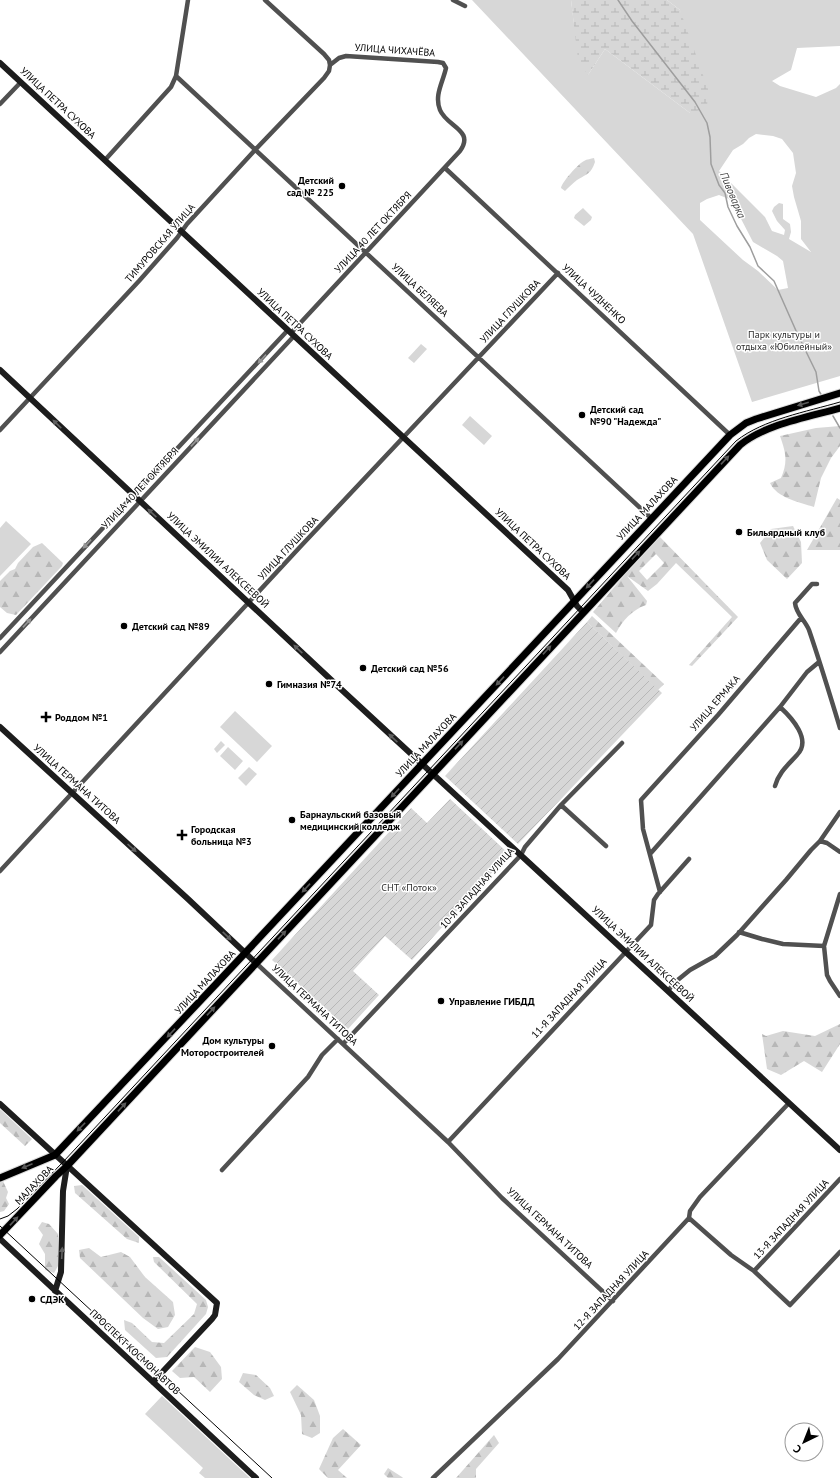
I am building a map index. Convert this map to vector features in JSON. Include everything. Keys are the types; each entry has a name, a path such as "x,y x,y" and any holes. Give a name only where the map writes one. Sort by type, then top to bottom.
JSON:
{"main road":[{"name":"УЛИЦА МАЛАХОВА","path":"55,1155 730,435 746,423 756,419 840,393"},
{"path":"67,1166 743,442 754,435 767,430 840,408"},
{"name":"МАЛАХОВА","path":"0,1178 55,1155"},
{"name":"МАЛАХОВА","path":"0,1235 67,1166"}],"street":[{"path":"105,160 171,87 176,76 188,0"},
{"path":"266,0 324,54 329,60 330,65"},
{"path":"453,0 465,6"},
{"name":"УЛИЦА ЧИХАЧЁВА","path":"330,65 339,58 346,56 443,63 446,68 439,87 438,99 440,109 444,116 464,136 466,141"},
{"name":"УЛИЦА ПЕТРА СУХОВА","path":"0,64 568,590 577,606 583,612"},
{"name":"ТИМУРОВСКАЯ УЛИЦА","path":"0,430 150,269 177,238 181,231 255,150 324,78 330,65"},
{"name":"УЛИЦА БЕЛЯЕВА","path":"176,76 652,518"},
{"path":"0,104 21,82"},
{"name":"УЛИЦА 40 ЛЕТ ОКТЯБРЯ","path":"0,638 133,495 291,333 445,168 460,151 466,141"},
{"name":"УЛИЦА ЧУДНЕНКО","path":"445,168 730,435"},
{"name":"УЛИЦА ГЛУШКОВА","path":"0,871 558,273"},
{"name":"УЛИЦА 40 ЛЕТ ОКТЯБРЯ","path":"0,652 140,502 291,333"},
{"name":"УЛИЦА ЭМИЛИИ АЛЕКСЕЕВОЙ","path":"0,370 432,774 626,951 840,1150"},
{"path":"817,584 812,584 795,603 796,611 808,628 840,728"},
{"name":"УЛИЦА ЕРМАКА","path":"650,854 643,829 641,800 713,720 801,618"},
{"path":"660,892 650,854 780,707 807,672 819,662"},
{"path":"776,786 777,777 799,754 802,747 802,740 798,728 780,707"},
{"name":"УЛИЦА ГЕРМАНА ТИТОВА","path":"0,727 188,899 448,1142 502,1198 613,1301"},
{"name":"10-Я ЗАПАДНАЯ УЛИЦА","path":"343,1044 521,855 525,847 561,805 622,743"},
{"path":"561,805 606,846"},
{"path":"668,991 674,983 690,970 715,956 740,932 820,841 840,812"},
{"path":"820,841 827,843 840,852"},
{"name":"11-Я ЗАПАДНАЯ УЛИЦА","path":"448,1142 650,925 654,900 689,859"},
{"path":"840,894 824,946 827,975 840,996"},
{"path":"740,932 783,944 824,946"},
{"path":"222,1170 308,1077 322,1055 338,1039"},
{"name":"12-Я ЗАПАДНАЯ УЛИЦА","path":"433,1478 558,1360 689,1218 690,1211 700,1197 789,1103"},
{"path":"0,1104 217,1303 215,1315 212,1320 153,1382"},
{"path":"55,1291 61,1272 63,1191 67,1166"},
{"name":"13-Я ЗАПАДНАЯ УЛИЦА","path":"754,1271 840,1179"},
{"path":"689,1218 731,1255 754,1271 790,1305 840,1252"},
{"name":"ПРОСПЕКТ КОСМОНАВТОВ","path":"0,1240 256,1478"}],"green space":[{"name":"Парк культуры и отдыха «Юбилейный»","path":"472,0 571,0 574,24 588,75 605,49 690,113 680,10 667,0 840,0 840,46 797,48 791,70 772,81 780,86 816,97 836,88 840,84 840,376 752,402 693,234","holes":["756,134 773,136 782,139 793,153 796,173 792,186 801,221 801,239 811,252 789,239 791,232 790,224 783,219 783,204 779,203 772,211 777,221 785,230 784,235 772,231 765,217 719,171 733,150","719,195 729,199 753,242 783,261 788,288 778,290 700,220 700,203"]},
{"path":"571,0 667,0 680,10 708,89 707,108 690,113 605,49 588,75 578,60"},
{"path":"594,158 595,162 592,169 588,173 577,180 565,191 561,188 567,178 581,163 585,160"},
{"path":"583,208 592,217 591,220 584,226 574,218 575,215"},
{"path":"421,344 427,349 414,363 408,358"},
{"path":"470,416 492,436 484,445 462,425"},
{"path":"840,426 840,446 831,458 821,478 814,507 789,499 773,488 770,483 781,478 785,467 785,453 780,436 816,428"},
{"path":"837,498 840,500 840,550 807,550"},
{"path":"6,521 31,544 0,576 0,528"},
{"path":"793,526 801,542 802,563 787,579 767,560 760,543 771,529"},
{"path":"660,537 738,617 692,666 689,665 732,617 676,563 657,584 648,591 627,576 647,601 646,605 628,616 616,633 593,612 628,571","holes":["656,554 664,563 647,580 639,571"]},
{"path":"42,543 63,563 62,566 16,615 7,613 0,607 0,581 10,571 15,569 18,563 33,547"},
{"path":"592,616 664,684 658,690 587,622"},
{"path":"587,622 662,693 518,844 445,776"},
{"path":"235,711 272,746 257,762 220,727"},
{"path":"221,741 225,745 217,753 214,749"},
{"path":"228,747 243,761 235,770 220,756"},
{"path":"249,767 257,774 246,786 238,778"},
{"name":"СНТ «Поток»","path":"450,799 509,854 412,960 385,936 353,971 379,995 348,1029 272,960 411,808 427,823"},
{"path":"840,1024 840,1044 822,1072 804,1061 781,1075 767,1069 762,1034 766,1036 783,1031 815,1036"},
{"path":"0,1109 32,1139 25,1146 0,1123"},
{"path":"3,1181 8,1192 6,1198 9,1204 4,1211 0,1212 0,1182"},
{"path":"82,1185 139,1237 139,1243 127,1239 75,1193 74,1186"},
{"path":"42,1222 49,1224 58,1234 58,1266 54,1273 45,1270 45,1254 39,1244 43,1235 38,1228"},
{"path":"89,1248 101,1257 121,1252 130,1257 145,1277 173,1302 175,1315 168,1327 158,1329 143,1318 80,1258 79,1250"},
{"path":"153,1257 159,1257 206,1300 208,1307 206,1314 167,1357 156,1358 125,1330 124,1320 132,1323 152,1342 164,1343 194,1314 197,1304 154,1262"},
{"path":"195,1347 210,1352 221,1367 222,1379 210,1392 194,1377 180,1378 172,1371"},
{"path":"243,1373 256,1375 270,1388 274,1396 265,1400 254,1395 239,1382"},
{"path":"297,1385 314,1400 320,1416 320,1433 312,1438 302,1434 301,1415 290,1392"},
{"path":"162,1396 250,1478 205,1478 199,1473 203,1468 145,1414"},
{"path":"343,1429 361,1445 338,1470 347,1478 328,1478 319,1469 333,1438"},
{"path":"494,1435 499,1443 476,1469 476,1478 456,1478"},
{"path":"388,1468 403,1478 388,1478 384,1474"}],"waterway":[{"name":"Пивоварка","path":"618,0 632,21 695,102 707,123 710,137 711,164 719,185 725,193 728,207 737,226 750,247 758,266 774,281 816,372 819,391 822,396"},
{"name":"Пивоварка","path":"833,416 840,428"}],"tram line":[{"path":"0,1219 8,1216 17,1209 63,1162 736,441 747,433 772,422 840,402"},
{"path":"0,1226 272,1478"}],"place":[{"name":"Детский сад № 225","path":"342,186"},
{"name":"Детский сад №90 \"Надежда\"","path":"582,415"},
{"name":"Бильярдный клуб","path":"739,532"},
{"name":"Детский сад №89","path":"124,626"},
{"name":"Детский сад №56","path":"363,668"},
{"name":"Гимназия №74","path":"269,684"},
{"name":"Роддом №1","path":"46,717"},
{"name":"Барнаульский базовый медицинский колледж","path":"292,820"},
{"name":"Городская больница №3","path":"182,835"},
{"name":"Управление ГИБДД","path":"441,1001"},
{"name":"Дом культуры Моторостроителей","path":"272,1046"},
{"name":"СДЭК","path":"32,1299"}]}
